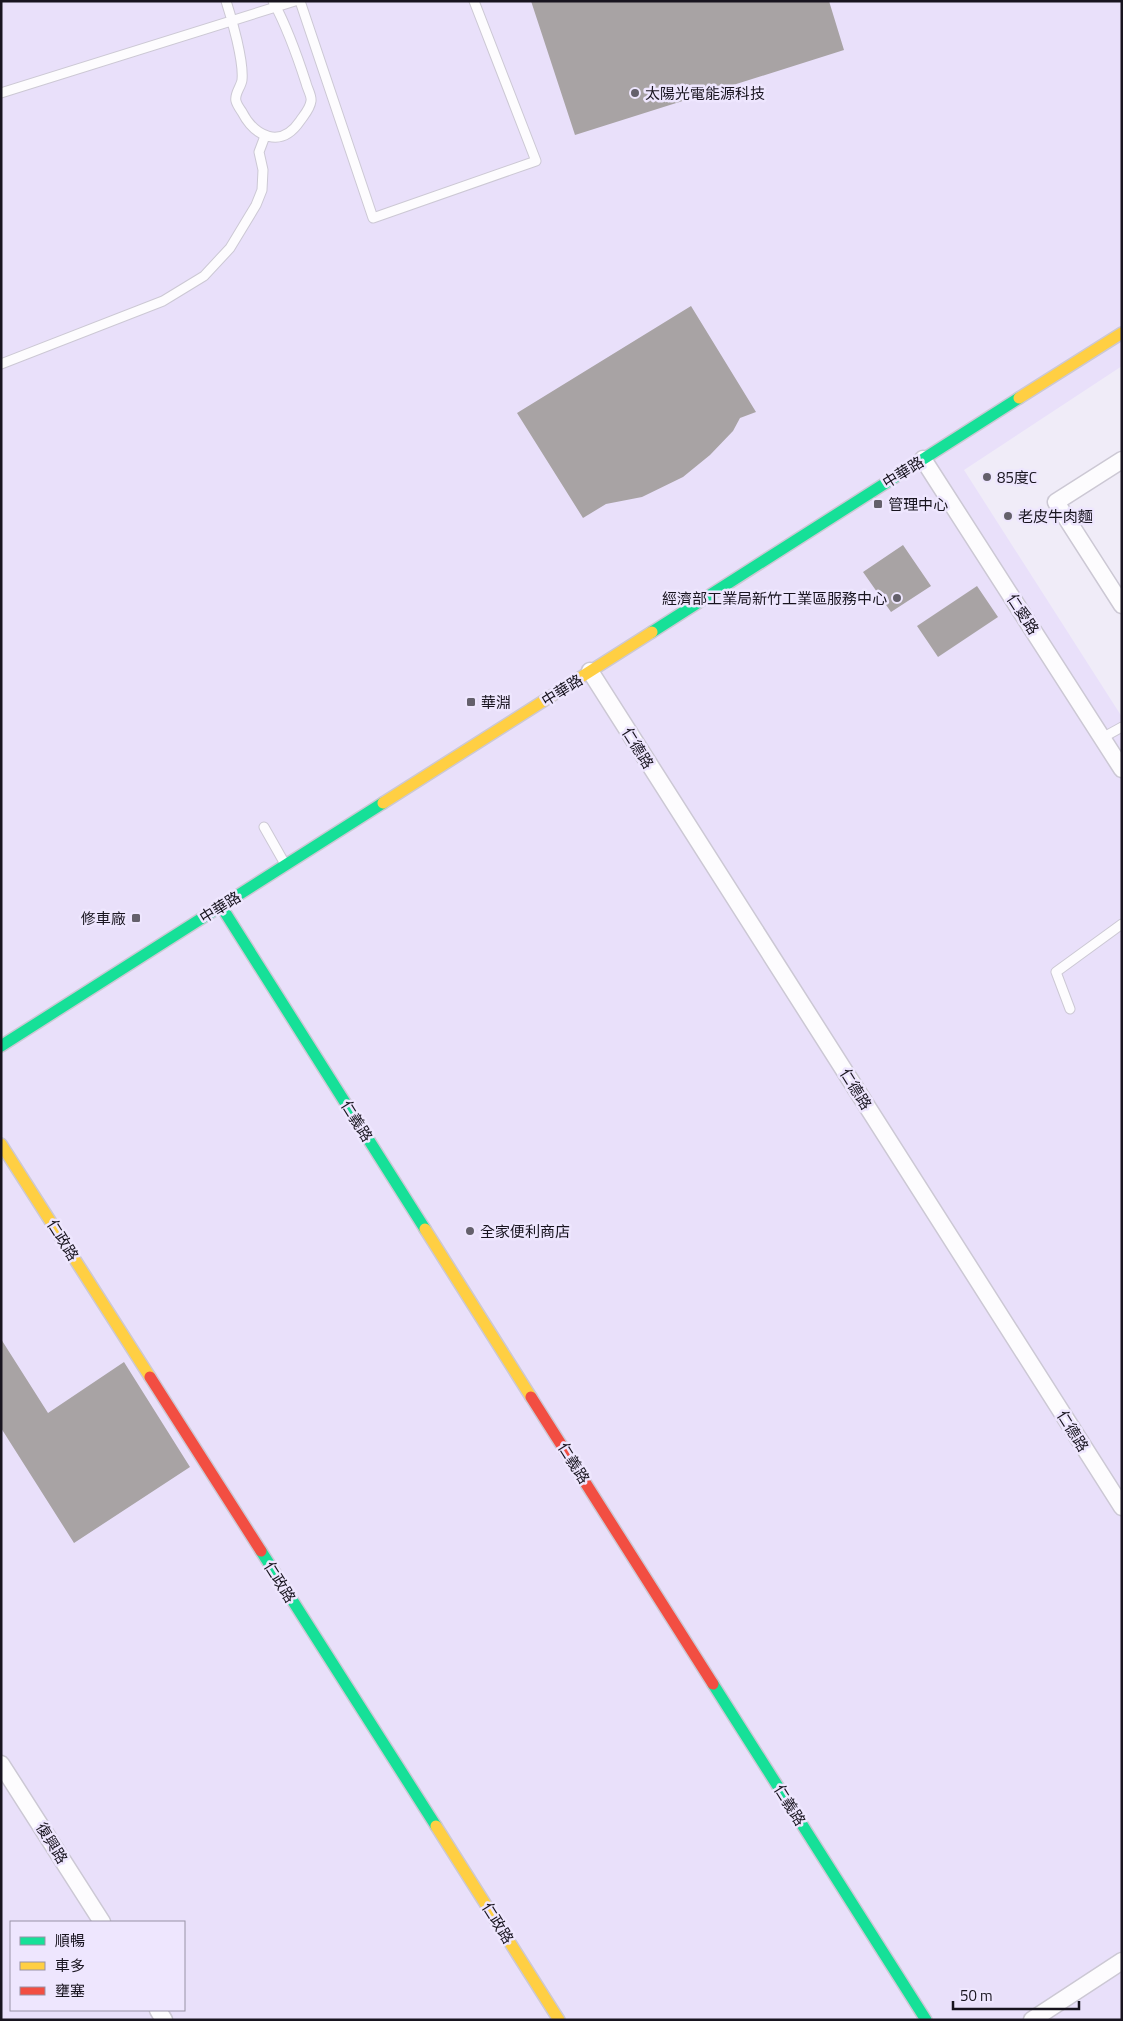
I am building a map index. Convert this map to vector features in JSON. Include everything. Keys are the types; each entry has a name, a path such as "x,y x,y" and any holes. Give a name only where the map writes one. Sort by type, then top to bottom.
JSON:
{"street":[{"name":"中華路","path":"1,1046 1122,333"},
{"name":"仁愛路","path":"923,459 1122,768"},
{"path":"1122,460 1056,502 1122,605"},
{"name":"仁德路","path":"590,671 1122,1507"},
{"name":"仁義路","path":"221,906 926,2020"},
{"name":"仁政路","path":"1,1144 559,2020"},
{"name":"復興路","path":"1,1764 101,1921"},
{"path":"1032,2020 1122,1961"}],"lane":[{"path":"226,1 233,20 242,67 242,82 236,101 251,127 265,136 278,138 288,134 297,126 307,113 311,100 294,45 275,4"},
{"path":"1,93 233,20 275,4 296,1"},
{"path":"300,1 373,218 536,160 474,1"},
{"path":"1,364 163,301 204,276 230,248 256,206 262,190 263,170 258,152 265,136"},
{"path":"1102,738 1122,726"},
{"path":"264,827 286,865"},
{"path":"1070,1009 1056,972 1122,924"}],"shaded area":[{"path":"1,1 1122,1 1122,366 964,470 1122,717 1122,2020 1,2020"}],"building":[{"name":"太陽光電能源科技","path":"531,1 829,1 844,50 575,135"},
{"path":"691,306 756,412 740,418 733,431 710,455 683,477 642,497 606,504 583,518 517,413"},
{"path":"903,545 931,586 891,612 863,572"},
{"path":"977,586 998,617 938,657 917,626"},
{"path":"1,1339 48,1413 124,1362 190,1467 74,1543 1,1428"}],"traffic: fast":[{"path":"652,632 1019,398"},
{"path":"1,1046 383,803"},
{"path":"221,906 425,1229"},
{"path":"261,1551 436,1826"},
{"path":"713,1684 926,2020"}],"traffic: slow":[{"path":"1019,398 1122,333"},
{"path":"383,803 652,632"},
{"path":"1,1144 150,1377"},
{"path":"425,1229 531,1397"},
{"path":"436,1826 559,2020"}],"traffic: jam":[{"path":"150,1377 261,1551"},
{"path":"531,1397 713,1684"}],"place":[{"name":"太陽光電能源科技","path":"635,93"},
{"name":"85度C","path":"987,477"},
{"name":"管理中心","path":"878,504"},
{"name":"老皮牛肉麵","path":"1008,516"},
{"name":"經濟部工業局新竹工業區服務中心","path":"897,598"},
{"name":"華淵","path":"471,702"},
{"name":"修車廠","path":"136,918"},
{"name":"全家便利商店","path":"470,1231"}]}
